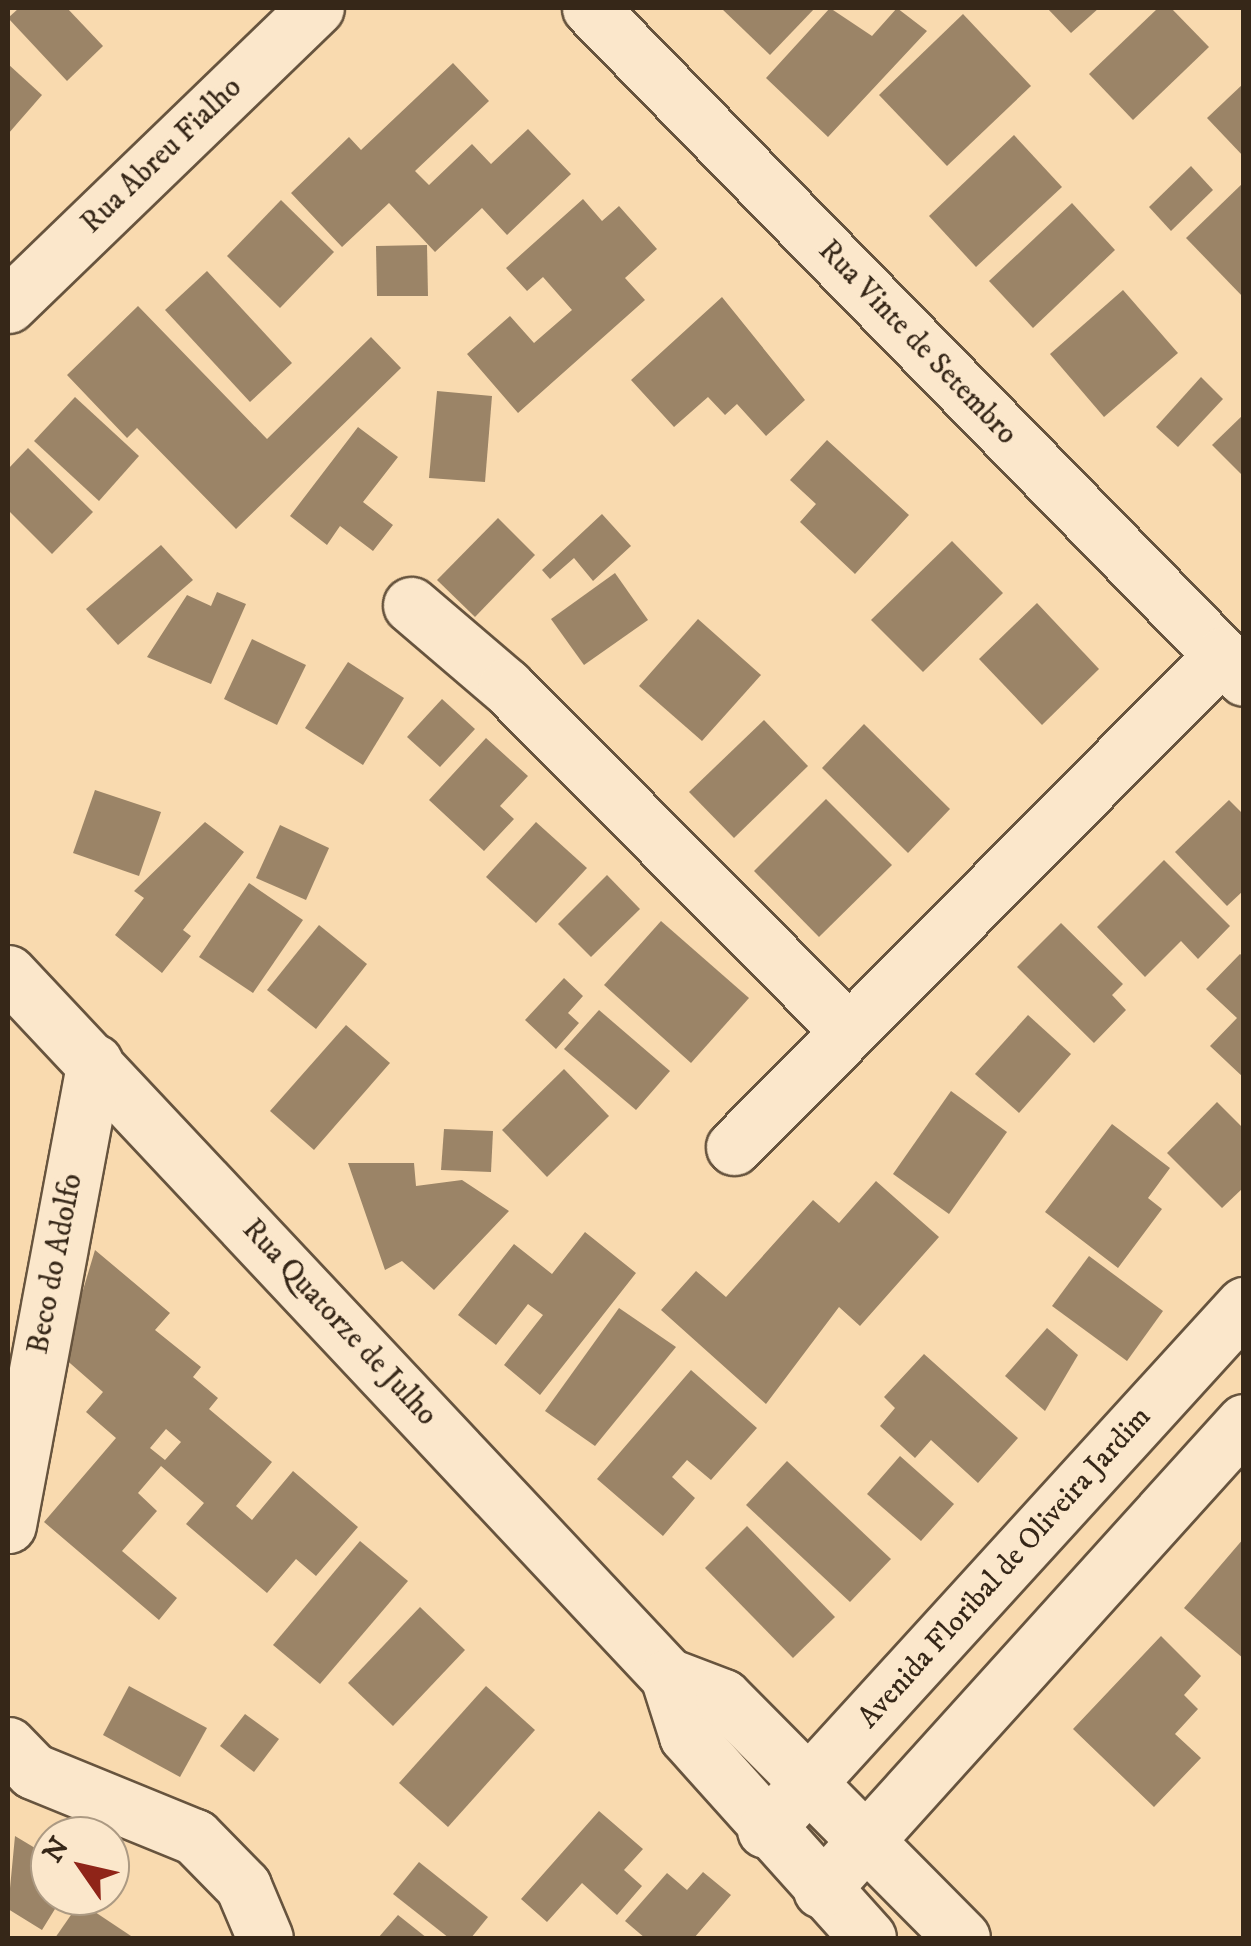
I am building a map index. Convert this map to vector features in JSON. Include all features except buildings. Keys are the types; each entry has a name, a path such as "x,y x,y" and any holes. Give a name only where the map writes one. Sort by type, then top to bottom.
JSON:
{"street":[{"name":"Rua Abreu Fialho","path":"8,305 316,8"},
{"name":"Rua Vinte de Setembro","path":"590,8 1233,667"},
{"path":"411,605 506,686 847,1028"},
{"path":"734,1147 847,1028 1233,667"},
{"name":"Rua Quatorze de Julho","path":"8,973 668,1676 688,1736 765,1830 868,1938"},
{"name":"Beco do Adolfo","path":"8,1526 95,1062"},
{"name":"Avenida Floribal de Oliveira Jardim","path":"765,1830 1244,1305"},
{"path":"821,1890 1236,1431 1172,1384"},
{"name":"Rua Quatorze de Julho","path":"668,1676 724,1697 962,1938"},
{"path":"8,1745 33,1772 196,1837 242,1886 265,1938"}]}
